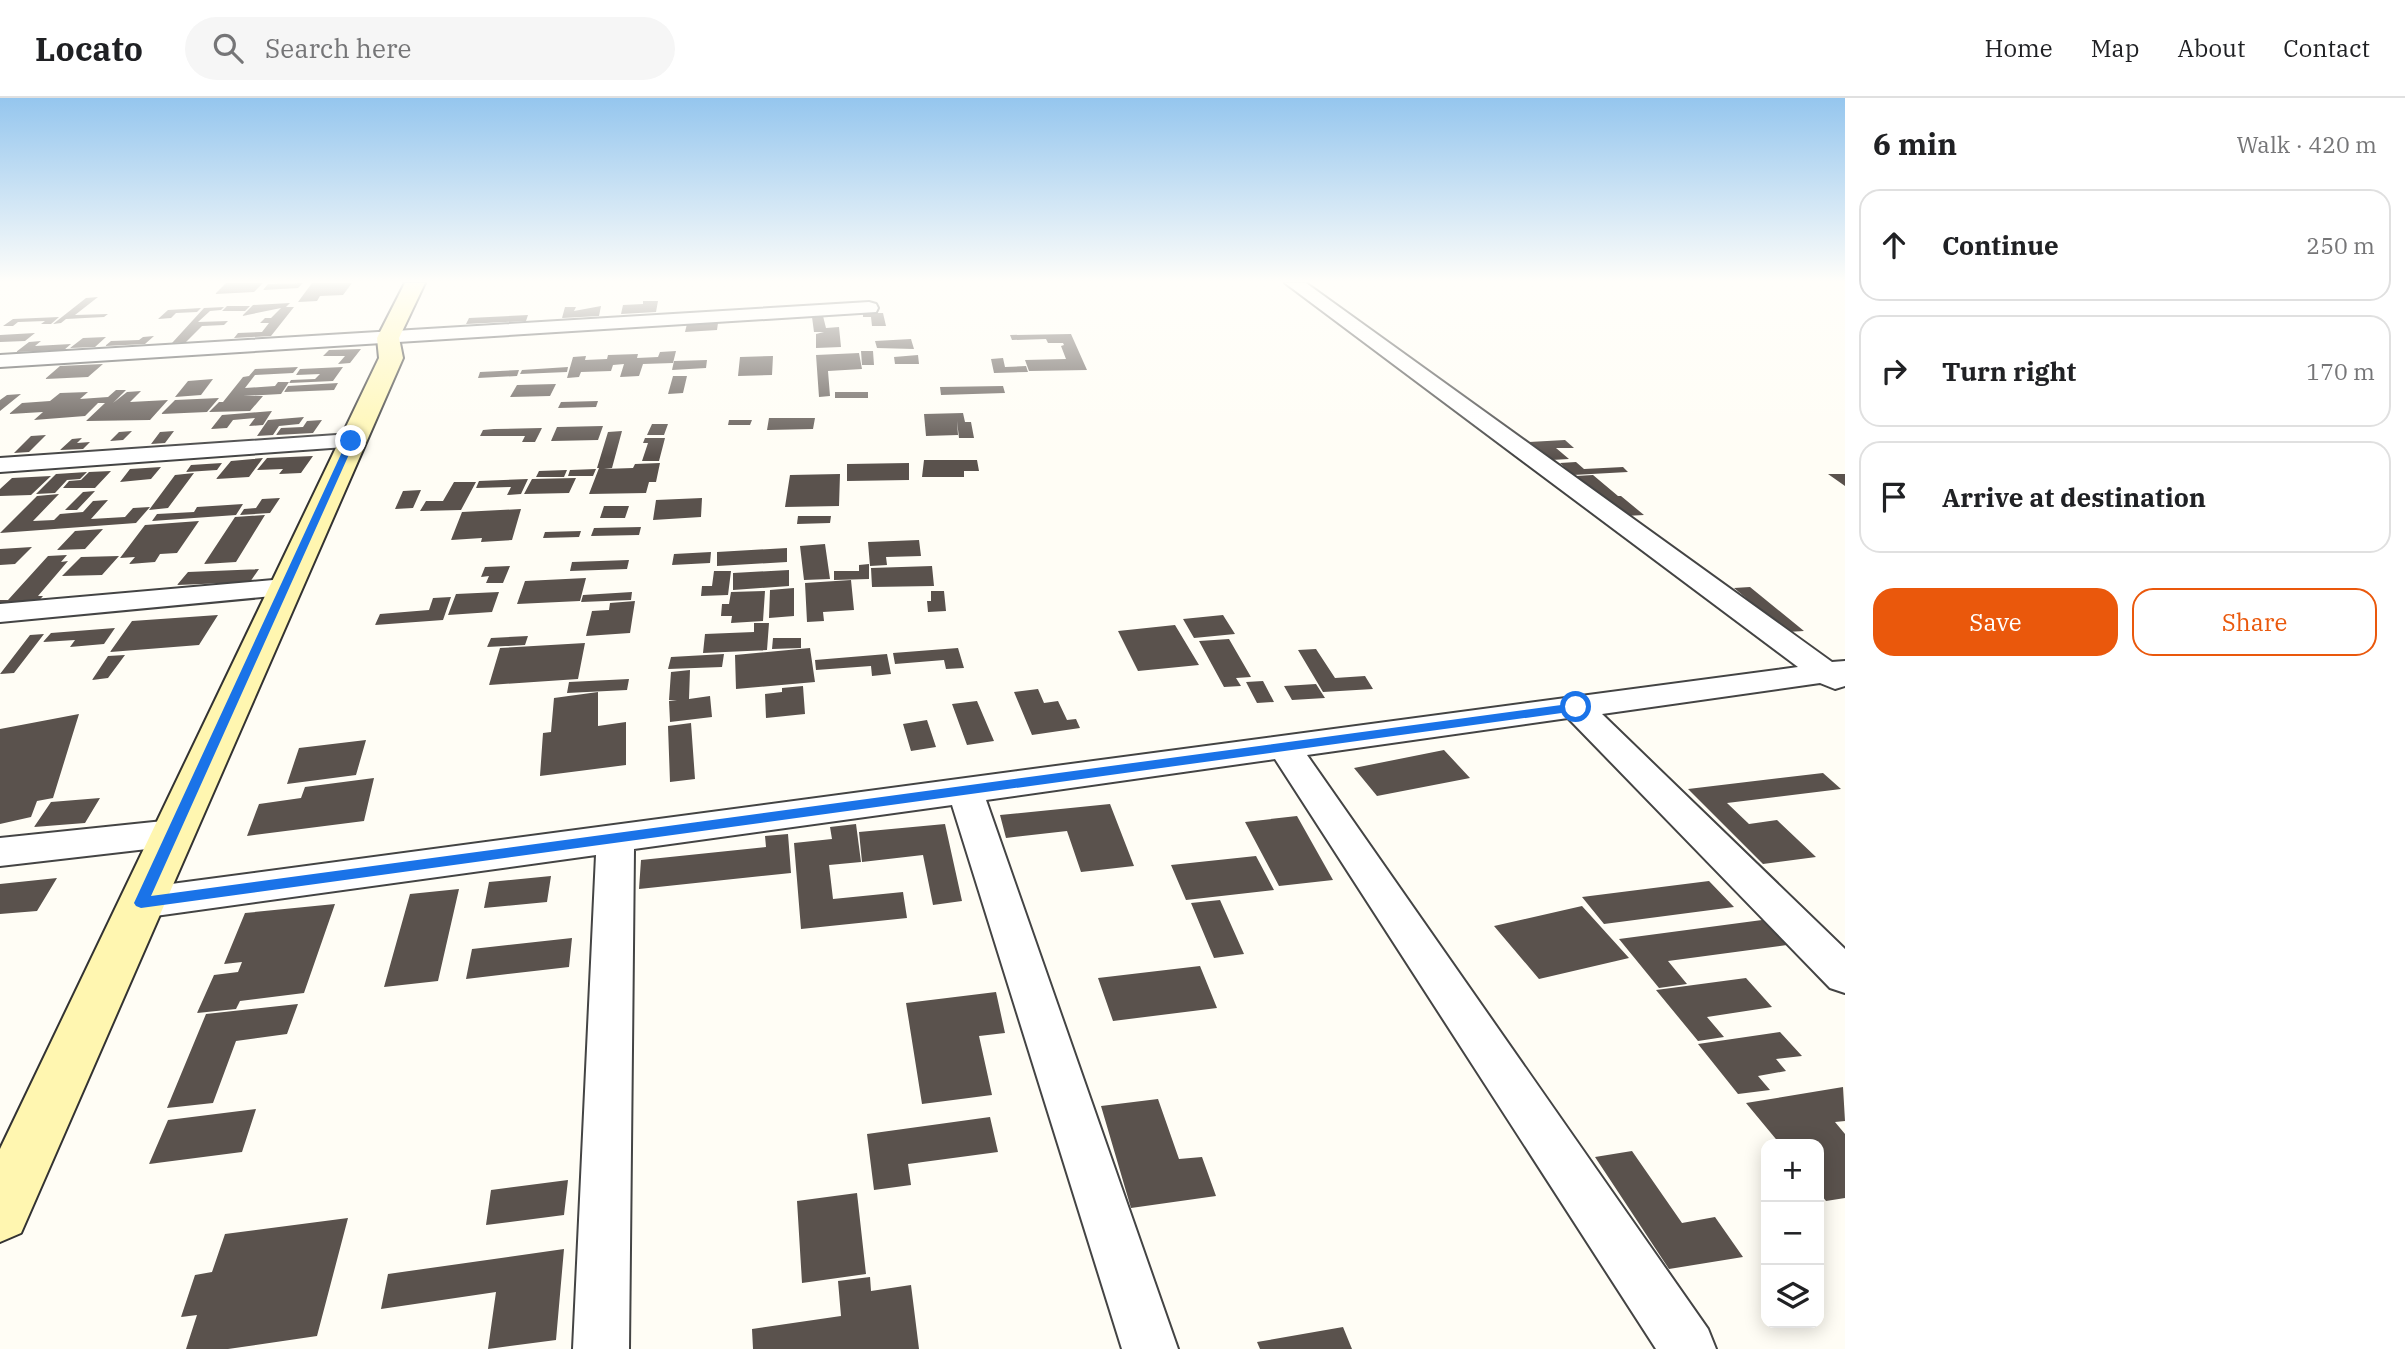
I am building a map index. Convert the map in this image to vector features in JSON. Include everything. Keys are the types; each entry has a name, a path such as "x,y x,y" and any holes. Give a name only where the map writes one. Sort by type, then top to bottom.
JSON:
{"street":[{"path":"0,361 331,341"},
{"path":"0,1213 391,358 389,341"},
{"path":"1375,341 1839,676"},
{"path":"0,465 351,441"},
{"path":"0,612 284,588"},
{"path":"141,903 1576,707 1839,676"},
{"path":"1576,707 1845,976"},
{"path":"1284,747 1688,1349"},
{"path":"965,790 1150,1349"},
{"path":"0,852 173,833"},
{"path":"601,1349 615,838"}],"building":[{"path":"41,341 35,346 71,344 64,350 16,352 29,342"},
{"path":"79,341 101,341 95,347 70,348"},
{"path":"111,341 148,341 145,344 105,346"},
{"path":"816,341 840,341 841,347 816,348"},
{"path":"875,341 912,341 914,349 877,348"},
{"path":"1074,341 1087,370 1029,371 1025,360 1066,359 1061,346 1063,343 1048,343"},
{"path":"361,349 350,363 338,364 345,356 323,356 329,350"},
{"path":"676,351 673,363 643,364 639,376 620,377 624,364 613,365 611,371 581,372 579,377 567,378 573,357 586,356 585,360 607,359 608,355 638,354 637,358 658,357 660,352"},
{"path":"861,351 873,351 874,365 862,365"},
{"path":"859,353 862,369 828,371 830,396 819,397 816,355"},
{"path":"918,355 919,364 895,364 894,357"},
{"path":"773,356 772,375 738,376 740,357"},
{"path":"1003,358 1005,367 1026,366 1028,372 994,373 991,359"},
{"path":"707,360 706,368 672,370 674,361"},
{"path":"103,364 88,377 45,379 60,366"},
{"path":"298,367 293,373 255,375 245,388 289,382 281,394 243,396 263,396 250,411 209,412 219,402 223,402 243,377 249,376 255,369"},
{"path":"343,367 333,381 289,383 291,380 315,379 320,374 296,375 300,369"},
{"path":"568,367 567,372 520,374 522,370"},
{"path":"519,370 517,376 478,378 480,372"},
{"path":"673,376 687,376 683,393 668,394"},
{"path":"213,379 201,395 175,397 188,381"},
{"path":"338,383 334,390 284,392 288,386"},
{"path":"556,384 550,396 510,397 517,385"},
{"path":"1003,386 1005,393 941,395 940,387"},
{"path":"116,390 126,390 113,403 127,392 141,391 130,402 168,400 150,420 86,421 105,403 98,403 85,416 34,420 43,412 9,414 22,403 50,401 60,393 88,392 80,399 108,397"},
{"path":"835,392 868,392 868,398 835,398"},
{"path":"21,394 0,411 0,400 7,395"},
{"path":"219,398 207,412 161,414 175,400"},
{"path":"598,401 596,407 558,408 561,402"},
{"path":"272,411 263,425 249,426 255,418 233,420 227,428 211,429 222,415"},
{"path":"963,413 965,422 971,422 974,438 959,438 957,421 958,435 926,436 924,414"},
{"path":"304,417 299,424 279,426 273,435 257,436 268,420"},
{"path":"769,418 815,418 813,429 767,430"},
{"path":"322,420 313,433 276,435 281,428 303,427 307,421"},
{"path":"729,420 752,420 750,425 728,425"},
{"path":"652,424 668,424 664,435 647,435"},
{"path":"603,426 598,440 551,441 557,427"},
{"path":"542,428 535,442 522,442 525,436 480,436 483,430"},
{"path":"132,431 123,440 110,441 119,432"},
{"path":"174,431 165,443 151,444 160,432"},
{"path":"622,431 612,468 604,469 660,463 656,482 649,482 646,493 589,494 608,432"},
{"path":"46,435 29,452 14,453 31,436"},
{"path":"82,438 77,443 90,442 83,449 60,450 72,439"},
{"path":"645,438 665,438 659,461 642,461 648,443 643,443"},
{"path":"1565,440 1574,448 1556,448 1569,459 1551,460 1529,442"},
{"path":"313,456 301,473 279,474 283,469 257,470 267,458"},
{"path":"263,458 249,477 216,479 231,461"},
{"path":"924,460 977,460 979,471 964,471 964,477 922,477"},
{"path":"1576,462 1584,469 1623,467 1628,472 1573,475 1560,463"},
{"path":"222,463 217,470 186,472 191,465"},
{"path":"909,463 909,480 847,481 847,464"},
{"path":"161,467 151,479 120,482 130,469"},
{"path":"596,469 593,476 568,476 570,470"},
{"path":"567,470 564,477 536,477 539,471"},
{"path":"111,471 95,488 63,488 69,481 81,480 89,472"},
{"path":"87,472 80,479 67,480 55,493 36,494 56,474"},
{"path":"194,473 168,508 149,510 175,475"},
{"path":"840,474 839,506 785,507 790,475"},
{"path":"1828,474 1845,474 1845,486"},
{"path":"1593,475 1644,515 1625,516 1576,476"},
{"path":"51,476 31,495 0,496 0,489 12,478"},
{"path":"576,478 569,493 524,494 532,479"},
{"path":"528,479 521,494 507,495 511,487 476,488 479,481"},
{"path":"454,482 476,482 461,510 420,511 426,501 443,501"},
{"path":"421,490 413,508 395,509 403,491"},
{"path":"95,491 77,510 65,510 83,492"},
{"path":"59,494 33,521 54,520 60,514 83,512 93,501 108,500 91,519 125,517 133,508 150,507 136,523 0,533 37,496"},
{"path":"280,498 270,513 240,515 244,509 256,508 262,499"},
{"path":"702,498 701,517 653,520 656,500"},
{"path":"243,504 236,515 152,521 157,514 194,512 197,507"},
{"path":"604,506 629,506 625,518 600,518"},
{"path":"521,509 512,540 451,540 462,512"},
{"path":"265,515 236,562 204,564 235,517"},
{"path":"798,516 831,516 830,523 797,524"},
{"path":"199,521 177,553 160,554 155,562 129,564 135,557 120,558 145,525"},
{"path":"641,527 639,535 591,536 594,528"},
{"path":"103,529 85,549 57,550 75,531"},
{"path":"581,531 579,537 543,538 545,532"},
{"path":"919,540 921,556 886,557 887,565 870,566 868,542"},
{"path":"825,544 830,579 804,580 800,546"},
{"path":"32,547 15,564 0,565 0,549"},
{"path":"787,548 787,562 717,566 717,552"},
{"path":"711,552 710,563 672,565 674,554"},
{"path":"67,555 61,562 68,561 38,596 43,596 35,605 0,607 0,600 8,600 48,556"},
{"path":"119,556 102,575 62,576 81,557"},
{"path":"629,560 627,569 570,571 572,562"},
{"path":"869,564 869,579 834,580 834,571 859,571 859,565"},
{"path":"510,566 503,583 486,583 489,576 481,577 485,567"},
{"path":"932,566 934,586 872,587 871,568"},
{"path":"259,569 250,582 177,585 188,572"},
{"path":"789,570 789,586 733,590 733,573"},
{"path":"714,571 731,571 728,595 701,596 702,586 712,586"},
{"path":"586,578 580,601 517,604 525,581"},
{"path":"851,580 854,610 823,612 824,621 807,622 805,583"},
{"path":"1750,587 1804,631 1787,632 1734,588"},
{"path":"794,588 794,616 769,618 770,590"},
{"path":"765,591 763,621 731,623 732,616 721,616 722,604 729,604 731,592"},
{"path":"931,591 944,591 946,611 928,612 927,601 931,601"},
{"path":"499,592 492,612 448,615 456,594"},
{"path":"632,592 631,600 581,602 583,595"},
{"path":"451,597 443,620 375,625 380,614 429,610 433,598"},
{"path":"635,601 630,633 586,636 592,611 609,610 610,603"},
{"path":"218,615 199,645 110,652 132,621"},
{"path":"1223,615 1235,634 1194,638 1183,619"},
{"path":"754,623 769,623 767,650 703,653 705,634 754,632"},
{"path":"1175,625 1199,665 1138,671 1118,631"},
{"path":"115,628 104,644 70,647 75,640 43,642 51,633"},
{"path":"44,634 14,673 0,674 30,635"},
{"path":"528,636 525,645 487,647 491,638"},
{"path":"773,638 801,638 801,648 772,649"},
{"path":"1229,639 1251,677 1236,678 1241,686 1224,687 1199,641"},
{"path":"585,643 578,679 489,685 500,648"},
{"path":"810,648 815,682 736,689 735,655"},
{"path":"958,648 964,668 946,669 944,660 895,664 893,653"},
{"path":"1316,649 1335,678 1365,676 1373,689 1323,692 1298,650"},
{"path":"724,654 722,667 668,669 671,657"},
{"path":"887,654 891,674 872,676 871,666 816,670 815,660"},
{"path":"125,655 108,678 92,680 108,656"},
{"path":"690,670 689,699 710,696 712,717 670,722 669,701 677,700 669,700 671,672"},
{"path":"629,679 627,690 567,693 569,682"},
{"path":"1263,681 1274,702 1257,703 1246,682"},
{"path":"1316,684 1325,698 1292,700 1284,686"},
{"path":"803,686 805,714 766,718 765,694 782,692 782,688"},
{"path":"1038,689 1044,703 1058,701 1067,720 1076,719 1080,728 1032,735 1014,692"},
{"path":"598,692 598,726 626,722 626,765 540,776 543,733 551,732 554,698"},
{"path":"977,701 994,741 967,745 952,704"},
{"path":"79,714 53,798 37,801 31,817 0,824 0,729"},
{"path":"927,720 936,747 911,751 903,724"},
{"path":"691,723 695,779 670,782 668,726"},
{"path":"366,740 356,775 287,784 299,748"},
{"path":"1444,750 1470,778 1377,796 1354,768"},
{"path":"1823,773 1841,789 1727,803 1749,824 1777,820 1816,857 1763,864 1688,789"},
{"path":"374,778 364,821 247,836 259,804 301,798 305,787"},
{"path":"100,798 85,823 34,827 51,802"},
{"path":"1110,804 1134,866 1081,872 1067,831 1006,838 1000,815"},
{"path":"1297,816 1333,880 1279,886 1245,822"},
{"path":"856,824 861,862 829,865 833,899 903,892 907,918 801,929 794,843 832,839 830,827"},
{"path":"945,824 962,901 933,905 923,855 862,862 859,832"},
{"path":"788,834 791,873 639,889 641,860 766,847 765,836"},
{"path":"1256,856 1274,890 1186,900 1171,865"},
{"path":"551,876 547,902 484,908 489,882"},
{"path":"57,878 37,911 0,914 0,884"},
{"path":"1709,881 1734,907 1604,924 1582,897"},
{"path":"459,889 438,981 384,987 410,894"},
{"path":"1220,900 1244,954 1214,958 1191,903"},
{"path":"335,904 304,993 240,1001 236,1009 197,1013 214,975 238,972 242,962 224,964 245,913"},
{"path":"1582,906 1629,958 1539,979 1494,926"},
{"path":"1762,920 1787,945 1668,961 1687,984 1659,988 1619,939"},
{"path":"572,938 569,967 466,979 472,949"},
{"path":"1200,966 1217,1008 1113,1021 1098,978"},
{"path":"1746,978 1772,1007 1707,1017 1724,1037 1698,1041 1656,990"},
{"path":"996,992 1005,1033 979,1036 992,1095 922,1104 906,1003"},
{"path":"298,1004 287,1034 236,1041 213,1103 167,1108 206,1014"},
{"path":"1780,1032 1802,1056 1776,1059 1786,1071 1758,1076 1770,1090 1738,1094 1698,1044"},
{"path":"1843,1087 1845,1121 1835,1122 1845,1134 1845,1198 1826,1201 1824,1198 1824,1139 1776,1139 1746,1103"},
{"path":"1158,1099 1179,1159 1202,1157 1216,1196 1131,1208 1101,1106"},
{"path":"256,1109 242,1152 149,1164 168,1120"},
{"path":"990,1117 998,1152 908,1164 911,1185 874,1190 867,1134"},
{"path":"1632,1151 1682,1223 1715,1217 1743,1257 1669,1269 1595,1157"},
{"path":"568,1180 564,1215 486,1225 491,1190"},
{"path":"857,1193 866,1274 802,1283 797,1201"},
{"path":"348,1218 317,1336 228,1349 186,1349 197,1315 181,1317 195,1275 212,1272 225,1234"},
{"path":"564,1249 556,1340 488,1349 496,1292 381,1309 388,1274"},
{"path":"870,1277 871,1291 911,1285 919,1349 753,1349 752,1329 841,1316 838,1281"},
{"path":"1343,1327 1352,1349 1260,1349 1257,1342"}],"route":[{"path":"351,441 141,903 1576,707"}]}
